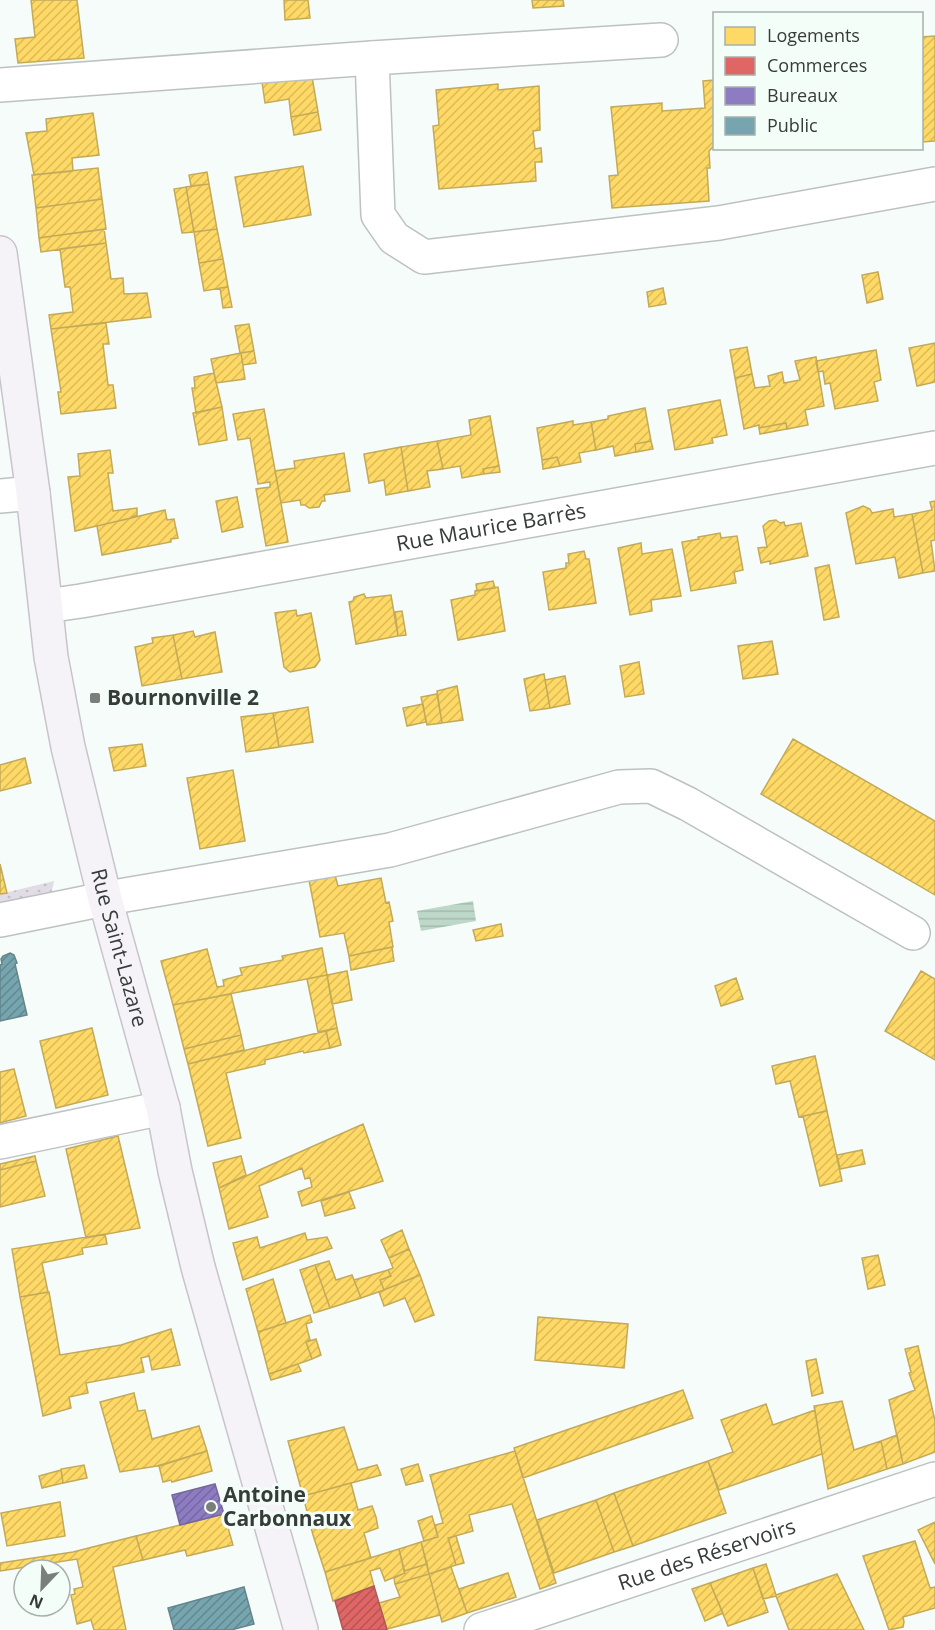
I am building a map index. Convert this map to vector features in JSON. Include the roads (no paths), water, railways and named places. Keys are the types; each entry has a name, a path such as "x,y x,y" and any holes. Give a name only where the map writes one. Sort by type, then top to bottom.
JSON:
{"main road":[{"name":"Rue Saint-Lazare","path":"0,253 59,705 105,899 163,1108 175,1171 198,1267 301,1630"}],"street":[{"path":"0,85 661,40"},
{"path":"372,58 378,215 394,238 424,257 719,223 935,184"},
{"name":"Rue Maurice Barrès","path":"46,606 81,602 935,448"},
{"path":"0,496 33,493"},
{"path":"0,920 105,899 390,850 619,787 651,786 688,804 913,933"},
{"path":"0,1142 163,1108"},
{"name":"Rue des Réservoirs","path":"481,1630 935,1479"}],"place":[{"name":"Bournonville 2","path":"95,698"},
{"name":"Antoine Carbonnaux","path":"211,1507"}]}
